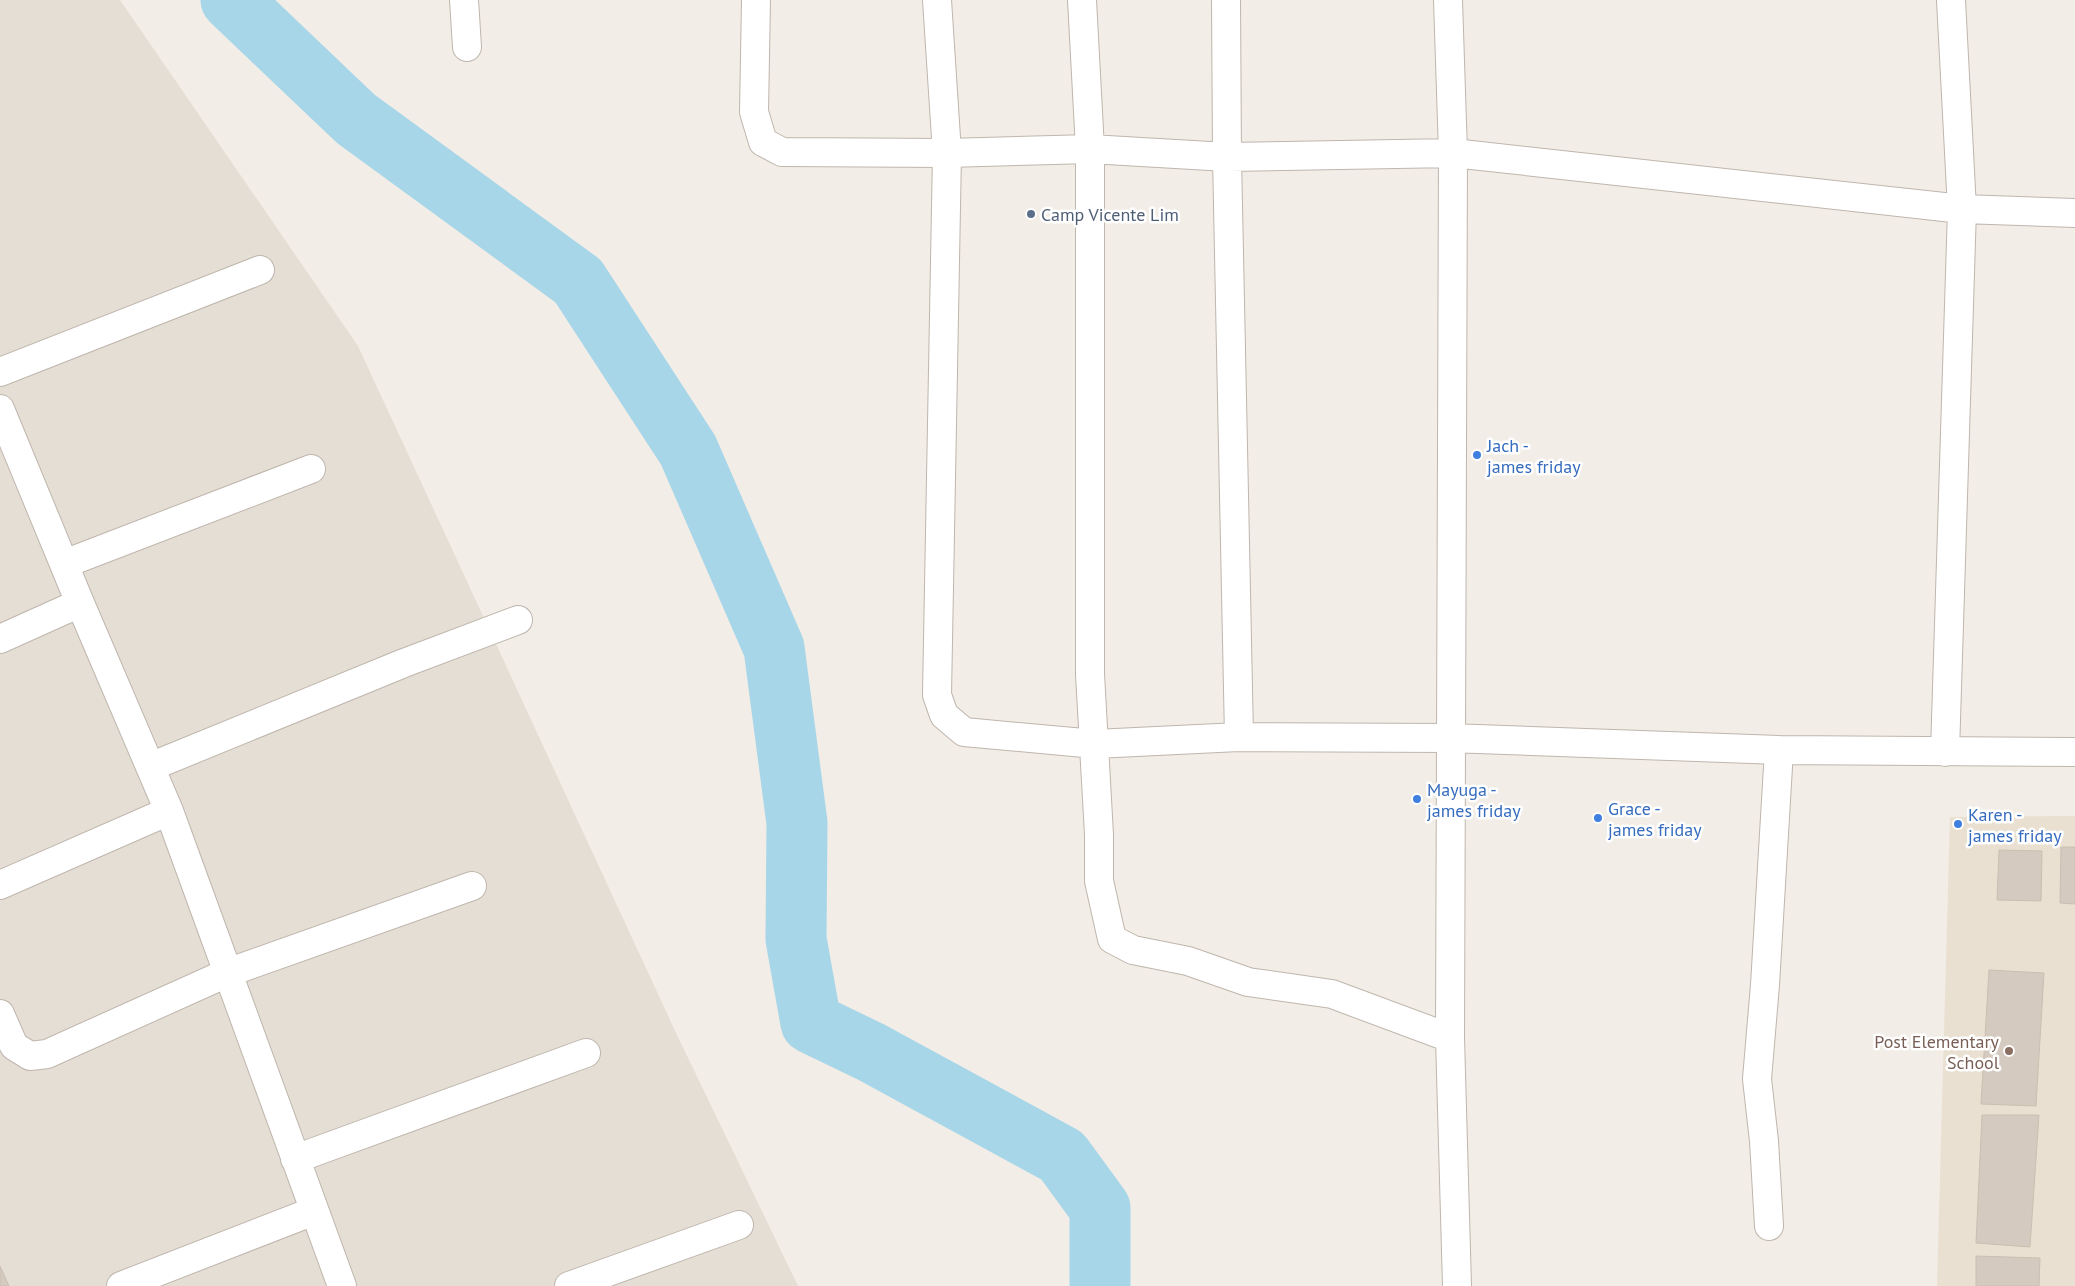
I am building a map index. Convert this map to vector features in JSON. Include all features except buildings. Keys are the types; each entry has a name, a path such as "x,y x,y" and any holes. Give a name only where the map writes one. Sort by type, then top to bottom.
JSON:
{"street":[{"path":"464,0 467,47"},
{"path":"756,0 754,112 763,142 782,152 947,153 1090,150 1227,157 1453,153 1962,209 2075,213"},
{"path":"937,0 947,153 937,695 944,715 964,732 1095,744 1239,737 1450,738 1779,750 2075,752"},
{"path":"1082,0 1090,150 1090,674 1099,834 1099,880 1112,938 1133,950 1188,961 1248,982 1332,994 1450,1038"},
{"path":"1226,0 1227,157 1239,737"},
{"path":"1448,0 1453,153 1450,1038 1457,1286"},
{"path":"1945,752 1962,209 1951,0"},
{"path":"0,372 260,270"},
{"path":"0,409 80,603 169,810 342,1286"},
{"path":"64,564 311,469"},
{"path":"0,639 80,603"},
{"path":"150,767 404,663 518,620"},
{"path":"1769,1226 1764,1140 1757,1079 1765,985 1779,750"},
{"path":"0,885 169,810"},
{"path":"0,1014 14,1046 30,1056 47,1054 227,973 472,886"},
{"path":"295,1159 586,1053"},
{"path":"121,1286 314,1211"},
{"path":"569,1286 739,1225"}],"shaded area":[{"path":"0,0 120,0 358,346 677,1035 798,1286 0,1286"},
{"name":"Post Elementary School","path":"2075,816 2075,1286 1937,1286 1950,817"}],"waterway":[{"path":"231,0 356,119 578,281 688,450 774,648 797,823 796,939 811,1023 871,1052 1062,1156 1100,1208 1100,1286"}],"place":[{"name":"Camp Vicente Lim","path":"1031,214"},
{"name":"Jach - james friday","path":"1477,455"},
{"name":"Mayuga - james friday","path":"1417,799"},
{"name":"Grace - james friday","path":"1598,818"},
{"name":"Karen - james friday","path":"1958,824"},
{"name":"Post Elementary School","path":"2009,1051"}]}
